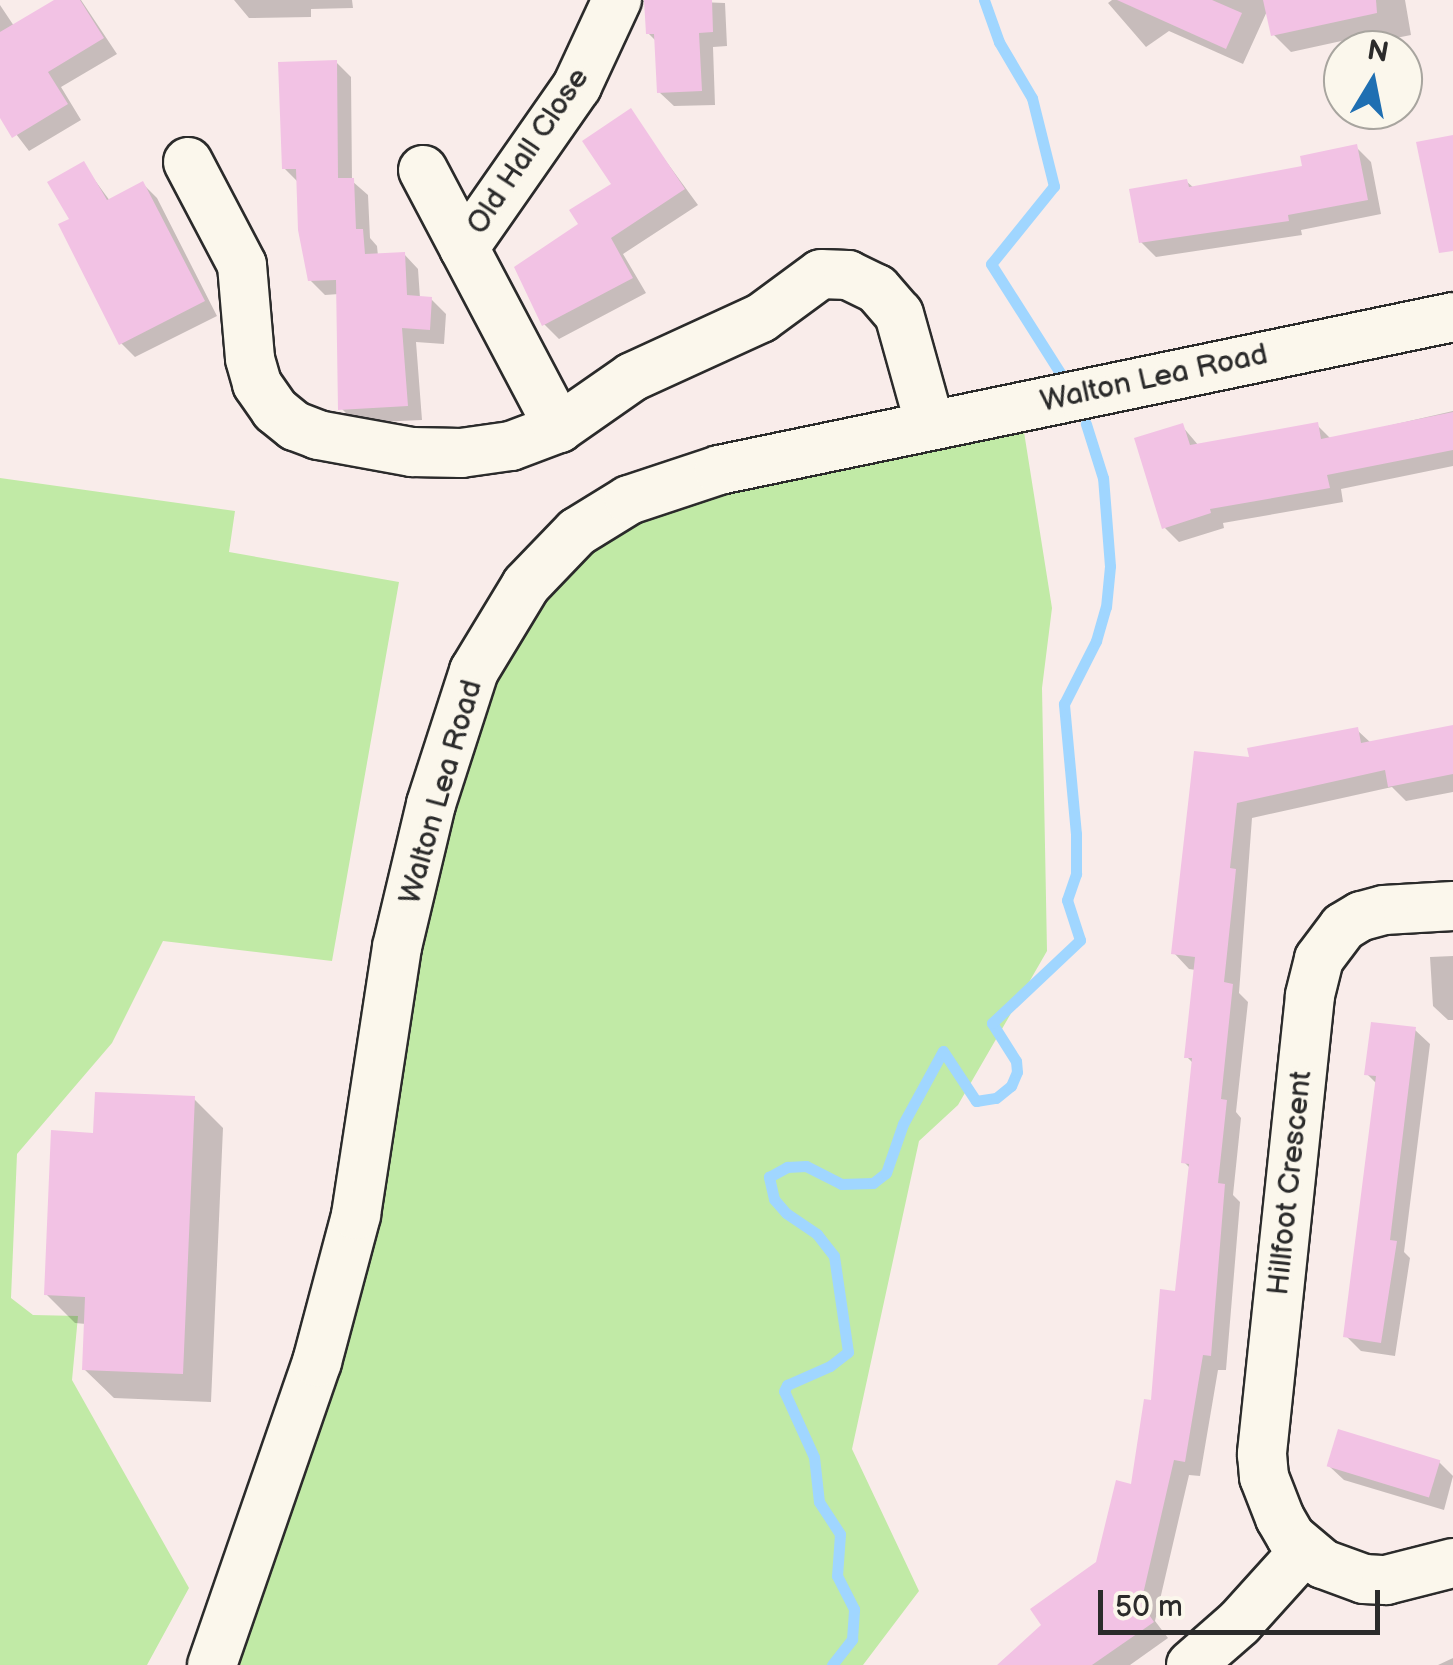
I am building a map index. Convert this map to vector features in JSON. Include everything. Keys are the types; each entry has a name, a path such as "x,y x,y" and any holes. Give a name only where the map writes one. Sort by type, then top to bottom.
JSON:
{"street":[{"name":"Old Hall Close","path":"464,248 577,86 617,0"},
{"path":"188,162 242,265 250,359 256,384 275,410 295,426 358,445 461,453 510,446 559,428 632,377 761,318 821,274 848,275 863,282 877,290 899,314 930,425"},
{"name":"Old Hall Close","path":"422,170 559,428"},
{"name":"Walton Lea Road","path":"212,1665 317,1362 356,1215 402,929 430,804 474,671 526,584 577,532 629,500 719,470 1453,316"},
{"name":"Hillfoot Crescent","path":"1304,1551 1271,1499 1262,1454 1313,976 1330,942 1362,916 1384,910 1453,906"},
{"path":"1191,1665 1239,1623 1304,1551 1323,1564 1364,1579 1408,1578 1453,1563"}],"green space":[{"path":"1015,407 1024,432 1052,608 1042,688 1047,951 958,1105 919,1141 852,1449 919,1591 863,1665 212,1665 317,1362 474,671 577,532"},
{"path":"0,478 235,511 229,552 399,582 332,961 163,941 112,1043 17,1154 11,1298 33,1315 78,1316 72,1380 189,1588 147,1665 0,1665"}],"building":[{"path":"54,0 80,0 104,38 48,72 68,104 12,138 0,118 0,32"},
{"path":"644,0 712,0 713,32 699,33 702,91 657,93 654,34 646,34"},
{"path":"1117,0 1212,0 1242,13 1226,49"},
{"path":"1263,0 1376,0 1377,13 1271,36"},
{"path":"337,60 338,178 354,178 356,229 363,229 365,254 405,252 407,295 432,297 430,330 402,328 408,406 338,410 336,280 308,281 298,230 296,169 282,169 278,62"},
{"path":"631,108 685,189 611,238 633,278 542,326 514,267 578,224 569,210 611,184 582,141"},
{"path":"1453,135 1453,251 1439,253 1416,142"},
{"path":"1357,144 1368,200 1288,215 1289,221 1139,243 1129,189 1187,179 1189,187 1302,166 1300,156"},
{"path":"84,161 107,200 143,181 205,301 119,345 58,224 69,219 47,182"},
{"path":"1453,412 1453,450 1327,475 1330,488 1210,509 1211,513 1162,529 1134,438 1183,423 1190,445 1318,422 1321,439"},
{"path":"1453,725 1453,774 1388,787 1385,770 1237,803 1230,868 1236,869 1224,982 1233,984 1221,1099 1227,1100 1218,1183 1225,1184 1211,1356 1203,1355 1185,1462 1174,1460 1141,1603 1154,1622 1092,1665 997,1665 1041,1625 1030,1609 1096,1562 1116,1480 1131,1484 1144,1399 1151,1400 1160,1289 1175,1291 1189,1164 1181,1163 1192,1058 1184,1058 1195,957 1171,954 1194,751 1249,757 1247,748 1358,727 1361,743"},
{"path":"1371,1022 1416,1027 1390,1240 1397,1241 1381,1343 1343,1337 1376,1076 1364,1075"},
{"path":"95,1092 195,1096 183,1374 82,1370 85,1297 44,1295 51,1130 93,1133"},
{"path":"1338,1429 1440,1460 1429,1498 1327,1466"}],"waterway":[{"path":"984,0 999,42 1032,98 1054,186 991,264 1062,376"},
{"path":"832,1665 852,1639 854,1609 837,1576 840,1534 819,1502 814,1457 784,1391 787,1385 830,1366 848,1352 834,1256 817,1234 786,1213 774,1199 769,1177 787,1167 806,1166 841,1184 873,1183 886,1173 903,1124 943,1051 976,1101 996,1098 1011,1086 1017,1072 1016,1061 992,1023 1080,940 1067,900 1076,874 1076,834 1064,704 1096,641 1106,607 1110,566 1103,478 1086,424"}]}
